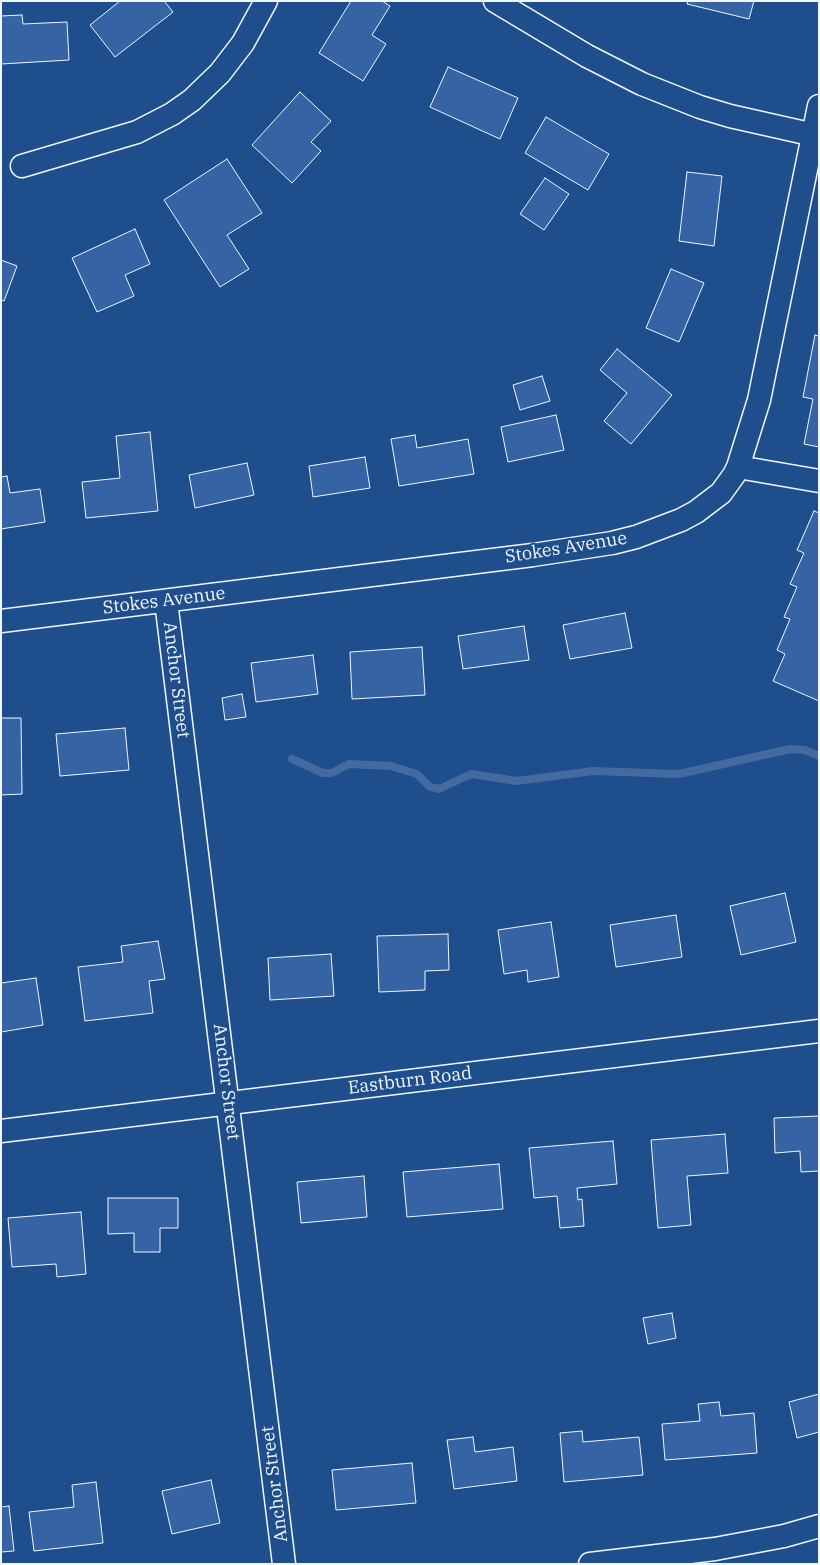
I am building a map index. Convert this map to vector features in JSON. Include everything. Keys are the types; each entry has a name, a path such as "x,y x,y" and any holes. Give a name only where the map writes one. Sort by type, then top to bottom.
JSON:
{"street":[{"path":"22,166 137,132 172,114 192,100 220,73 243,42 266,1"},
{"path":"495,1 587,56 642,84 700,107 816,136"},
{"name":"Stokes Avenue","path":"1,621 533,555 612,543 645,534 696,512 721,493 738,467 759,400 816,136 819,106"},
{"path":"738,467 819,480"},
{"name":"Anchor Street","path":"166,601 284,1564"},
{"name":"Eastburn Road","path":"1,1132 819,1031"},
{"path":"590,1564 715,1548 784,1536 819,1526"}],"building":[{"path":"120,1 164,1 173,12 115,57 90,25"},
{"path":"351,1 382,1 390,6 372,35 386,44 363,81 319,53"},
{"path":"688,1 754,1 749,19 687,4"},
{"path":"22,15 23,24 67,22 69,60 1,64 1,16"},
{"path":"448,67 518,98 500,139 430,107"},
{"path":"300,92 331,121 311,142 321,151 292,183 252,145"},
{"path":"546,117 609,154 588,190 525,153"},
{"path":"227,159 262,213 227,235 249,269 220,287 164,200"},
{"path":"687,172 722,176 714,246 679,241"},
{"path":"545,178 569,194 544,230 520,214"},
{"path":"135,229 150,264 125,275 134,296 97,312 72,258"},
{"path":"1,260 17,266 4,301 1,300"},
{"path":"671,269 704,283 679,342 646,328"},
{"path":"815,335 819,336 819,447 804,444 813,399 803,397"},
{"path":"617,349 672,395 631,444 604,421 627,393 600,370"},
{"path":"542,376 550,401 520,410 513,385"},
{"path":"556,415 564,450 508,462 501,427"},
{"path":"150,432 158,511 86,518 82,482 120,478 116,436"},
{"path":"415,435 417,448 468,439 474,474 399,486 391,439"},
{"path":"365,457 370,488 313,497 309,466"},
{"path":"247,463 254,495 195,508 189,475"},
{"path":"7,476 10,493 40,489 45,522 1,529 1,477"},
{"path":"814,511 819,513 819,701 773,681 785,654 777,650 790,619 784,617 797,587 790,584 804,553 797,550"},
{"path":"625,613 632,648 570,659 563,625"},
{"path":"524,626 529,660 463,669 458,636"},
{"path":"422,647 425,695 352,699 350,652"},
{"path":"313,655 318,694 256,702 251,663"},
{"path":"242,694 246,717 225,720 222,698"},
{"path":"1,718 21,718 22,794 1,795"},
{"path":"125,728 129,770 60,776 56,734"},
{"path":"785,893 796,942 741,955 730,906"},
{"path":"676,915 682,957 616,967 610,925"},
{"path":"551,922 559,977 528,982 527,970 504,974 498,930"},
{"path":"448,934 449,970 425,971 425,990 379,992 377,936"},
{"path":"158,941 165,979 149,981 153,1013 85,1021 78,967 123,962 121,946"},
{"path":"331,954 334,996 270,1000 268,958"},
{"path":"36,978 43,1025 1,1032 1,983"},
{"path":"819,1116 819,1171 801,1172 800,1151 775,1153 774,1118"},
{"path":"725,1134 728,1173 687,1176 691,1225 658,1228 651,1140"},
{"path":"613,1141 617,1184 577,1188 578,1200 582,1199 584,1226 560,1228 557,1196 534,1198 529,1148"},
{"path":"499,1164 503,1209 407,1217 403,1172"},
{"path":"364,1176 367,1217 301,1223 297,1182"},
{"path":"108,1198 178,1198 178,1228 160,1228 160,1252 134,1252 134,1233 108,1234"},
{"path":"81,1212 86,1274 57,1277 56,1264 12,1267 8,1218"},
{"path":"672,1313 676,1338 648,1344 643,1318"},
{"path":"819,1394 819,1432 797,1438 789,1402"},
{"path":"719,1402 721,1416 754,1413 757,1453 665,1460 662,1424 700,1421 698,1404"},
{"path":"582,1431 583,1442 639,1437 643,1475 564,1482 560,1433"},
{"path":"473,1437 475,1452 513,1447 517,1481 454,1489 447,1440"},
{"path":"412,1463 416,1503 336,1510 332,1470"},
{"path":"211,1480 220,1523 172,1534 162,1491"},
{"path":"96,1482 103,1543 34,1551 29,1512 74,1507 72,1485"},
{"path":"9,1506 14,1551 1,1552 1,1507"}],"waterway":[{"path":"292,759 323,773 332,773 349,764 391,766 417,774 430,787 439,789 471,774 517,781 593,771 679,774 790,749 805,750 819,756"}]}
